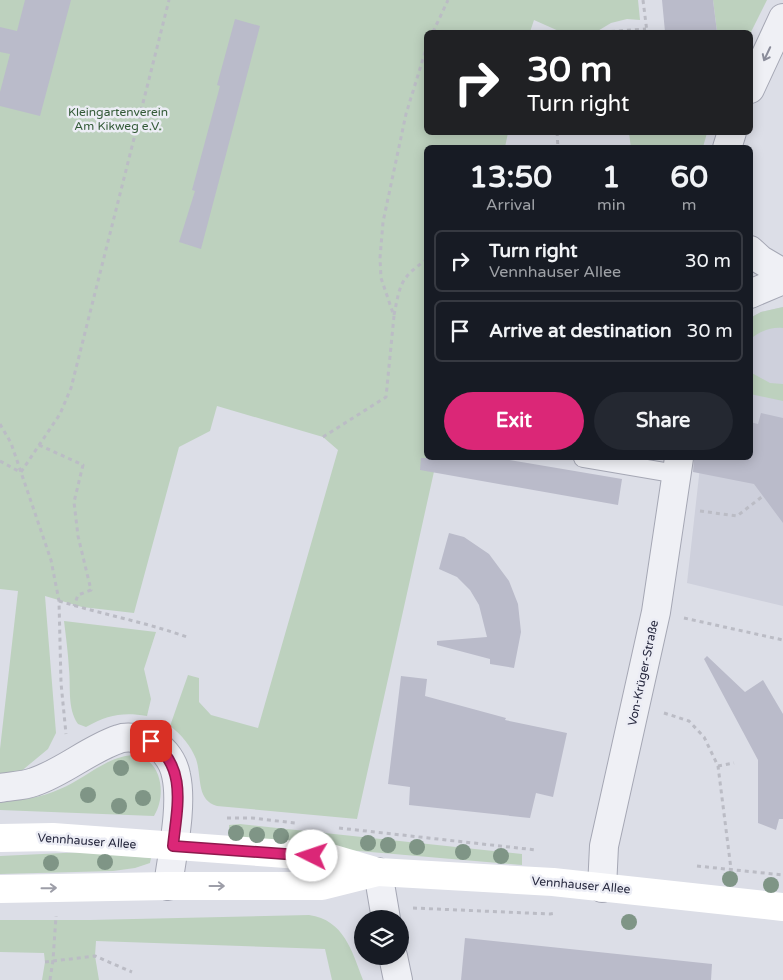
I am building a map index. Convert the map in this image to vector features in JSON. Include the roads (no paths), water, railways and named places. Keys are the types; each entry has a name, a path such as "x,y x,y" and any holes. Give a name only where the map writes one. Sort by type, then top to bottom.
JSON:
{"main road":[{"name":"Vennhauser Allee","path":"0,838 53,837 327,857 378,872 527,880 783,907"},
{"name":"Vennhauser Allee","path":"0,889 322,886 378,872"}],"street":[{"path":"753,83 783,18"},
{"path":"753,253 761,260 783,273"},
{"path":"753,293 783,280"},
{"name":"Von-Krüger-Straße","path":"602,888 604,846 656,612 678,466"},
{"path":"0,788 33,782 57,772 120,738 136,737 151,741 170,760 177,782 177,810 168,886"},
{"path":"378,872 384,910"},
{"path":"395,965 398,980"}],"lane":[{"path":"607,460 678,466"}],"park label":[{"name":"Kleingartenverein Am Kikweg e.V.","path":"118,119"}]}
